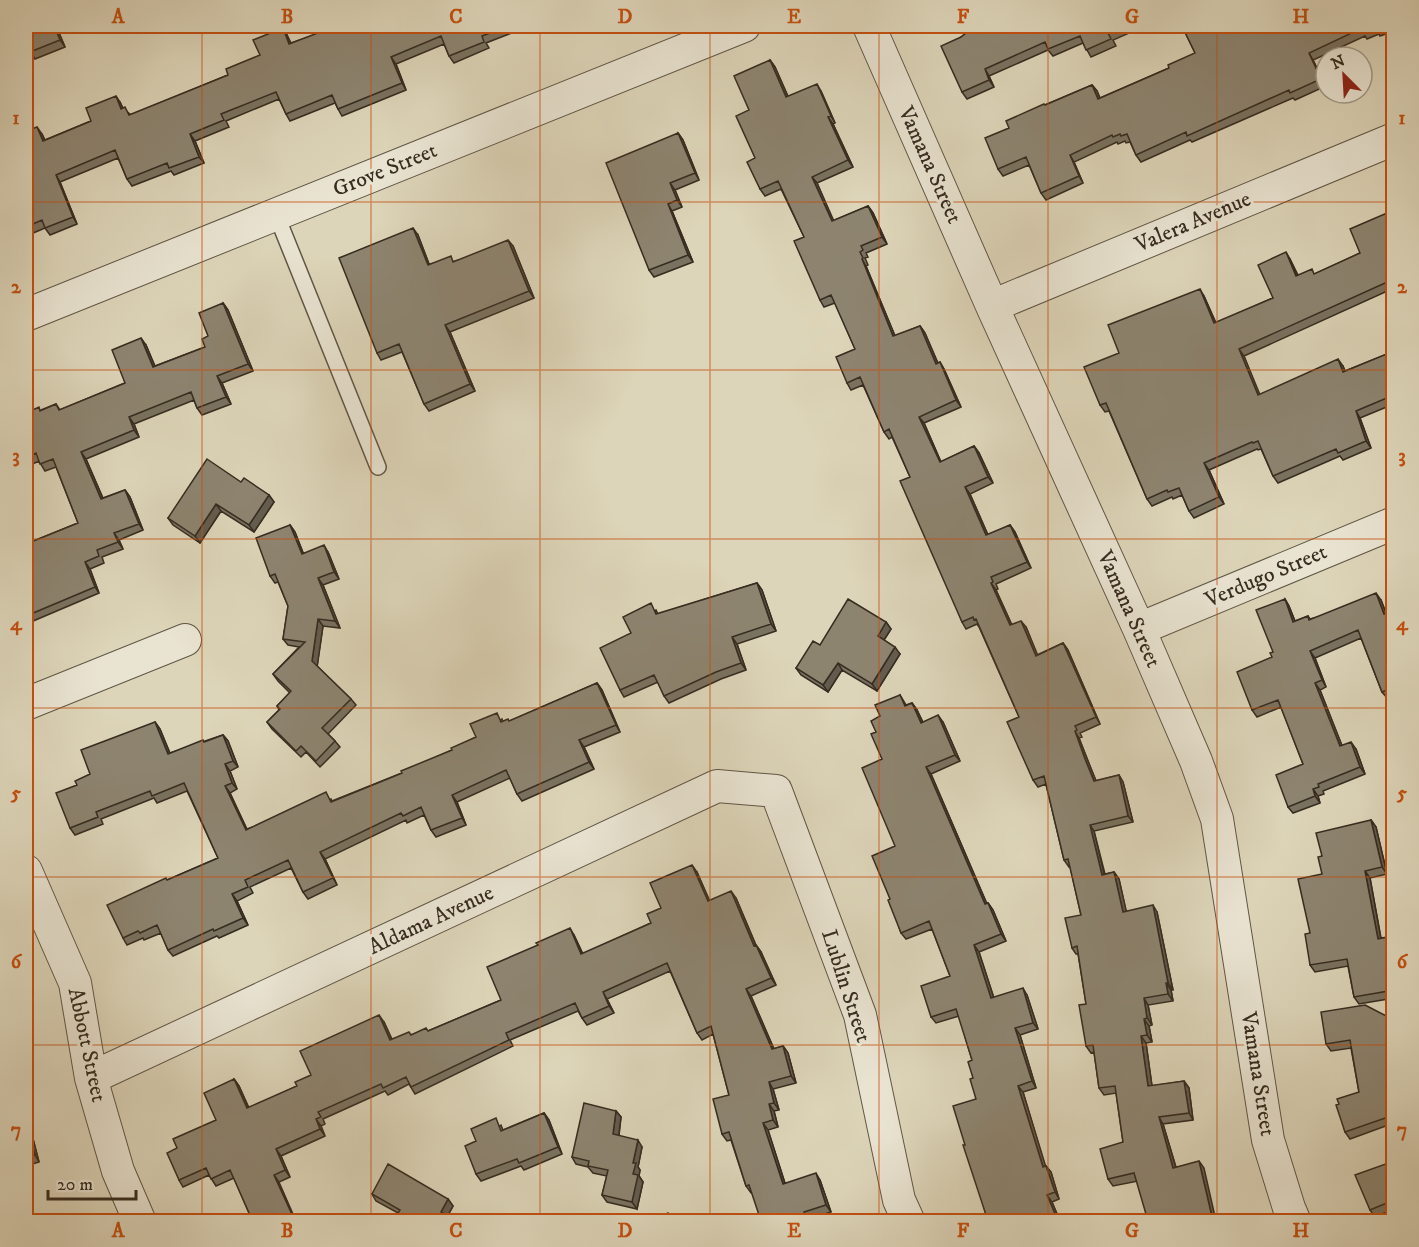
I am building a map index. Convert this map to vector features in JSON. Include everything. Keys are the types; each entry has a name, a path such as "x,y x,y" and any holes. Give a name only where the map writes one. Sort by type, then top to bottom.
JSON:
{"street":[{"name":"Grove Street","path":"26,315 744,26"},
{"name":"Vamana Street","path":"868,26 1139,629 1196,761 1217,819 1268,1140 1294,1221"},
{"name":"Valera Avenue","path":"992,306 1394,139"},
{"name":"Verdugo Street","path":"1139,629 1394,523"},
{"path":"26,704 185,640"},
{"name":"Aldama Avenue","path":"91,1078 717,786 776,791"},
{"name":"Lublin Street","path":"776,791 860,1015 899,1200 909,1221"},
{"name":"Abbott Street","path":"26,871 75,983 91,1078 118,1171 140,1221"}],"lane":[{"path":"276,214 378,466"}],"building":[{"path":"26,26 54,26 60,40 30,52 26,42"},
{"path":"341,26 343,32 360,26 509,26 482,36 484,42 449,56 441,36 391,57 402,83 338,109 332,95 286,114 276,92 221,114 224,120 190,134 199,157 169,168 167,163 127,179 115,150 56,175 73,217 45,228 42,220 26,227 26,131 37,127 43,141 91,121 86,108 116,96 121,109 125,107 129,115 228,75 226,69 260,55 253,40 283,28 289,44"},
{"path":"969,26 1125,26 1108,33 1111,39 1086,50 1080,36 1048,49 1045,42 985,69 989,80 962,92 941,46 961,37 966,33 965,30 970,28"},
{"path":"1182,26 1384,26 1362,33 1360,29 1326,45 1314,45 1314,51 1309,53 1314,64 1314,82 1290,93 1289,90 1187,136 1186,132 1136,155 1127,134 1113,137 1112,135 1070,155 1079,176 1041,193 1026,157 998,169 985,138 1009,128 1006,121 1092,85 1098,99 1169,68 1168,65 1195,53"},
{"path":"770,60 786,97 817,84 831,116 828,117 848,160 812,177 832,221 868,206 882,237 861,246 863,250 860,252 893,336 920,326 936,364 940,362 956,400 919,417 940,462 974,446 988,477 965,487 986,535 1010,525 1027,562 991,577 993,582 991,583 1010,625 1021,621 1036,656 1063,643 1096,717 1075,726 1094,781 1119,775 1128,816 1090,825 1102,875 1114,872 1123,912 1153,905 1168,983 1166,983 1168,994 1144,998 1147,1035 1141,1036 1148,1086 1184,1081 1189,1113 1159,1117 1173,1168 1199,1161 1213,1221 1148,1221 1134,1173 1108,1179 1100,1149 1123,1142 1115,1086 1099,1088 1093,1045 1086,1046 1079,1005 1086,1004 1077,946 1072,948 1065,918 1081,915 1068,859 1064,860 1044,776 1033,780 1007,722 1019,717 976,619 974,620 973,617 962,622 900,481 910,477 889,429 884,432 860,377 847,383 836,357 855,349 831,295 820,300 794,241 804,237 778,181 760,189 747,162 755,158 736,116 749,110 734,76"},
{"path":"678,133 695,173 670,183 677,200 668,204 688,255 649,270 606,163"},
{"path":"1387,213 1394,229 1394,279 1239,349 1258,395 1338,359 1343,372 1394,351 1394,395 1356,411 1366,441 1338,453 1336,449 1273,476 1258,441 1252,442 1204,463 1219,497 1189,511 1179,488 1168,492 1167,490 1147,499 1106,403 1100,405 1084,367 1119,353 1108,325 1200,289 1214,323 1273,298 1258,265 1286,252 1296,276 1312,269 1314,274 1360,253 1350,229"},
{"path":"413,228 428,265 451,256 453,262 508,240 529,291 445,325 470,384 424,404 399,344 377,353 339,258"},
{"path":"223,303 248,364 217,376 226,397 197,408 191,392 129,417 134,430 81,452 101,499 125,490 139,524 114,533 118,542 97,550 99,556 85,562 95,587 26,616 26,544 78,523 53,459 40,464 36,453 26,458 26,413 39,407 40,411 56,404 59,410 125,383 112,350 141,338 153,367 205,347 202,339 208,336 199,313"},
{"path":"207,459 241,482 244,478 269,495 249,525 216,504 195,536 168,518"},
{"path":"290,525 302,554 324,545 334,572 318,578 335,621 318,619 312,661 351,699 322,728 335,741 316,761 301,746 296,751 267,722 280,709 277,706 291,691 273,674 305,642 283,639 288,606 275,574 270,576 256,538"},
{"path":"757,583 771,624 732,637 741,663 664,696 654,675 620,690 600,648 631,633 623,617 651,603 656,614"},
{"path":"1376,593 1384,614 1390,612 1391,615 1394,614 1394,687 1382,692 1358,630 1310,651 1322,680 1315,683 1340,746 1351,742 1360,767 1318,784 1319,787 1313,789 1315,796 1288,807 1276,775 1303,764 1278,700 1252,710 1237,672 1272,657 1270,653 1273,652 1256,610 1285,599 1293,622 1308,616 1309,620"},
{"path":"848,599 886,622 878,636 895,647 872,684 838,663 823,685 796,668 813,641 820,645"},
{"path":"597,683 616,725 579,740 589,762 517,794 506,770 452,795 462,818 431,830 421,807 403,816 401,813 320,852 333,878 303,892 288,860 245,880 248,887 232,894 243,918 168,950 157,925 123,938 107,905 166,878 167,880 218,858 184,783 152,796 150,791 96,812 98,817 70,828 56,793 77,785 75,781 90,774 81,750 155,722 168,754 203,740 204,742 223,735 233,761 225,764 232,783 225,786 246,830 326,792 331,802 452,750 451,748 476,737 470,724 497,713 501,722 508,719 509,721"},
{"path":"900,695 905,706 912,703 921,723 938,715 955,755 926,767 985,904 988,903 1001,934 974,945 991,998 1023,988 1033,1023 1015,1028 1032,1081 1018,1086 1043,1167 1046,1166 1055,1192 1047,1195 1058,1221 988,1221 953,1106 976,1099 968,1062 972,1060 956,1009 931,1017 921,986 950,976 929,921 901,933 872,856 895,846 862,768 882,759 871,734 876,732 871,721 880,716 875,705"},
{"path":"1371,820 1382,867 1365,871 1378,939 1394,936 1394,990 1354,997 1347,959 1310,965 1305,934 1310,933 1298,879 1322,874 1318,857 1322,856 1316,833"},
{"path":"692,865 708,901 731,891 754,946 756,945 771,978 746,989 772,1049 783,1046 791,1076 769,1082 774,1103 769,1104 773,1120 763,1123 783,1184 816,1173 826,1205 804,1212 807,1221 761,1221 749,1185 746,1186 729,1132 722,1134 713,1099 729,1095 711,1026 697,1033 667,963 603,992 609,1006 582,1018 575,1003 506,1033 509,1040 411,1087 406,1077 383,1088 381,1084 318,1112 321,1117 316,1119 320,1129 276,1149 285,1170 274,1175 295,1221 248,1221 245,1215 249,1213 230,1170 211,1179 206,1168 179,1180 167,1153 177,1148 173,1139 216,1120 204,1093 234,1079 247,1108 297,1086 295,1082 311,1075 300,1051 379,1015 390,1040 409,1032 411,1035 426,1028 428,1031 501,1000 487,967 570,928 581,954 651,923 647,914 661,908 650,883"},
{"path":"1365,1005 1394,1020 1394,1115 1345,1132 1336,1105 1339,1104 1337,1099 1359,1092 1350,1040 1326,1044 1321,1012"},
{"path":"584,1103 616,1111 613,1134 638,1140 633,1174 638,1175 632,1202 602,1195 608,1170 588,1166 589,1161 572,1157"},
{"path":"544,1113 558,1147 519,1163 517,1159 476,1174 465,1146 476,1141 471,1129 496,1118 501,1131"},
{"path":"26,1124 35,1155 26,1158"},
{"path":"1394,1161 1394,1200 1370,1210 1355,1175"},
{"path":"388,1164 448,1199 441,1212 445,1214 440,1221 393,1221 400,1210 372,1194"},
{"path":"668,1213 671,1221 649,1221"}]}
